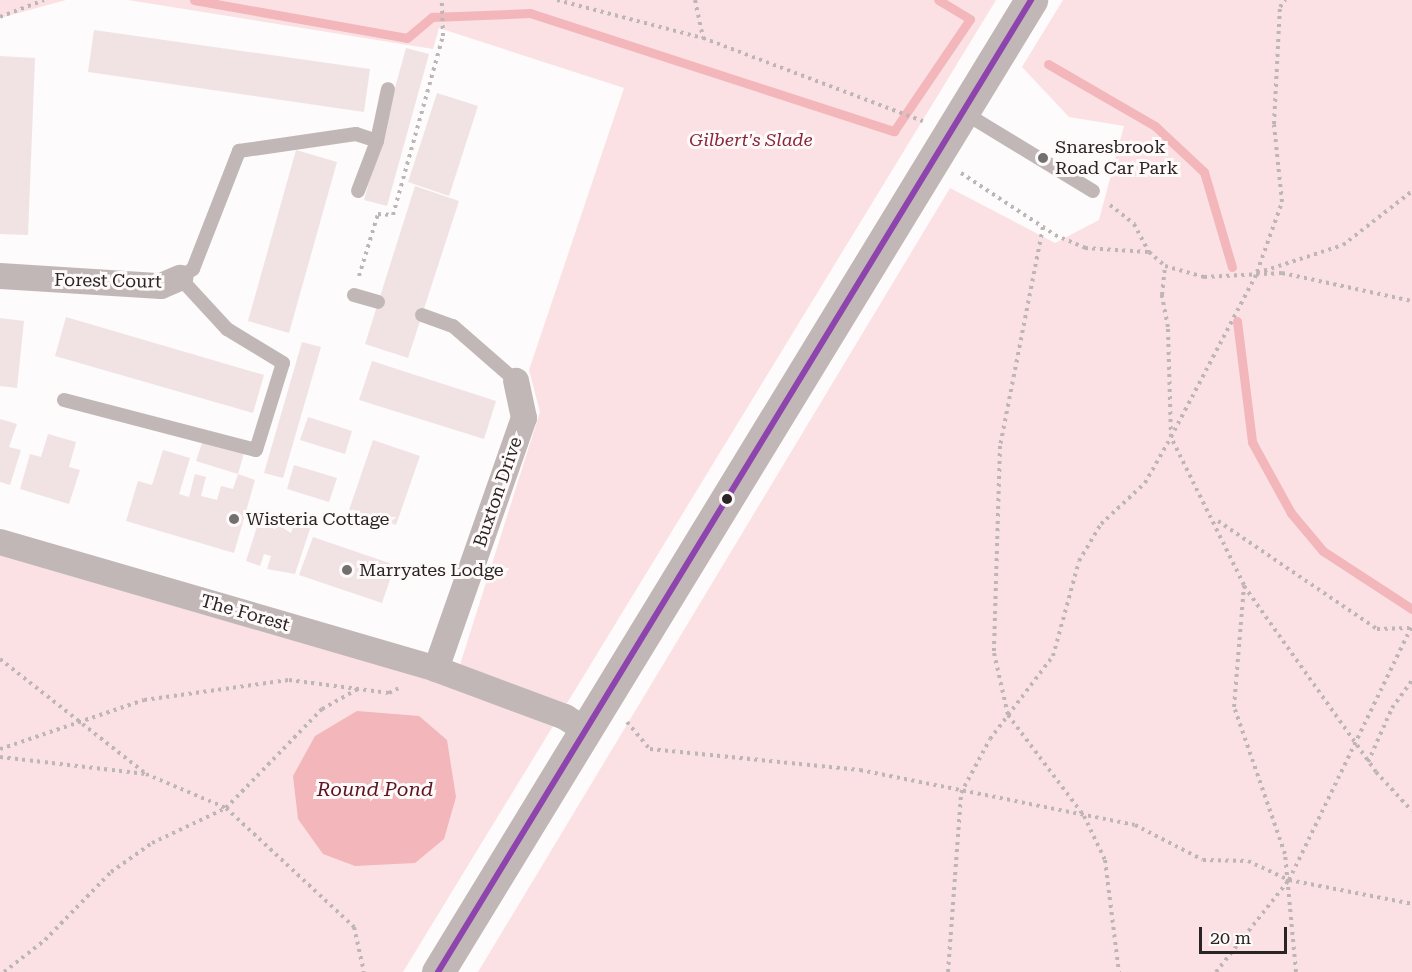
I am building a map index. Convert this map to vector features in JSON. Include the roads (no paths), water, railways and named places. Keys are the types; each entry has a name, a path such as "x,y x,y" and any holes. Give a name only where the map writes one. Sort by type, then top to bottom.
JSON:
{"street":[{"path":"438,972 596,719 1031,0"},
{"name":"Forest Court","path":"0,276 161,286 180,278"},
{"name":"Buxton Drive","path":"436,669 524,418 516,381"},
{"name":"The Forest","path":"0,542 436,669 565,717 596,719"}],"lane":[{"path":"358,190 377,141 388,89"},
{"path":"956,122 1093,191"},
{"name":"Forest Court","path":"180,278 193,269 239,151 356,134 377,141"},
{"path":"64,400 256,450 283,363 227,329 180,278"},
{"path":"354,295 378,302"},
{"path":"422,315 453,326 516,381"}],"water":[{"name":"Round Pond","path":"357,711 419,716 447,740 456,797 444,839 415,863 355,866 323,854 298,819 293,776 315,736"}],"waterway":[{"path":"194,0 407,38 432,17 530,13 894,131 970,19 938,0"},
{"path":"1048,64 1155,126 1204,172 1232,267"},
{"path":"1237,321 1252,442 1291,513 1323,551 1412,609"}],"place":[{"name":"Snaresbrook Road Car Park","path":"1043,158"},
{"name":"Wisteria Cottage","path":"234,519"},
{"name":"Marryates Lodge","path":"347,570"}],"park label":[{"name":"Gilbert's Slade","path":"751,140"}]}
